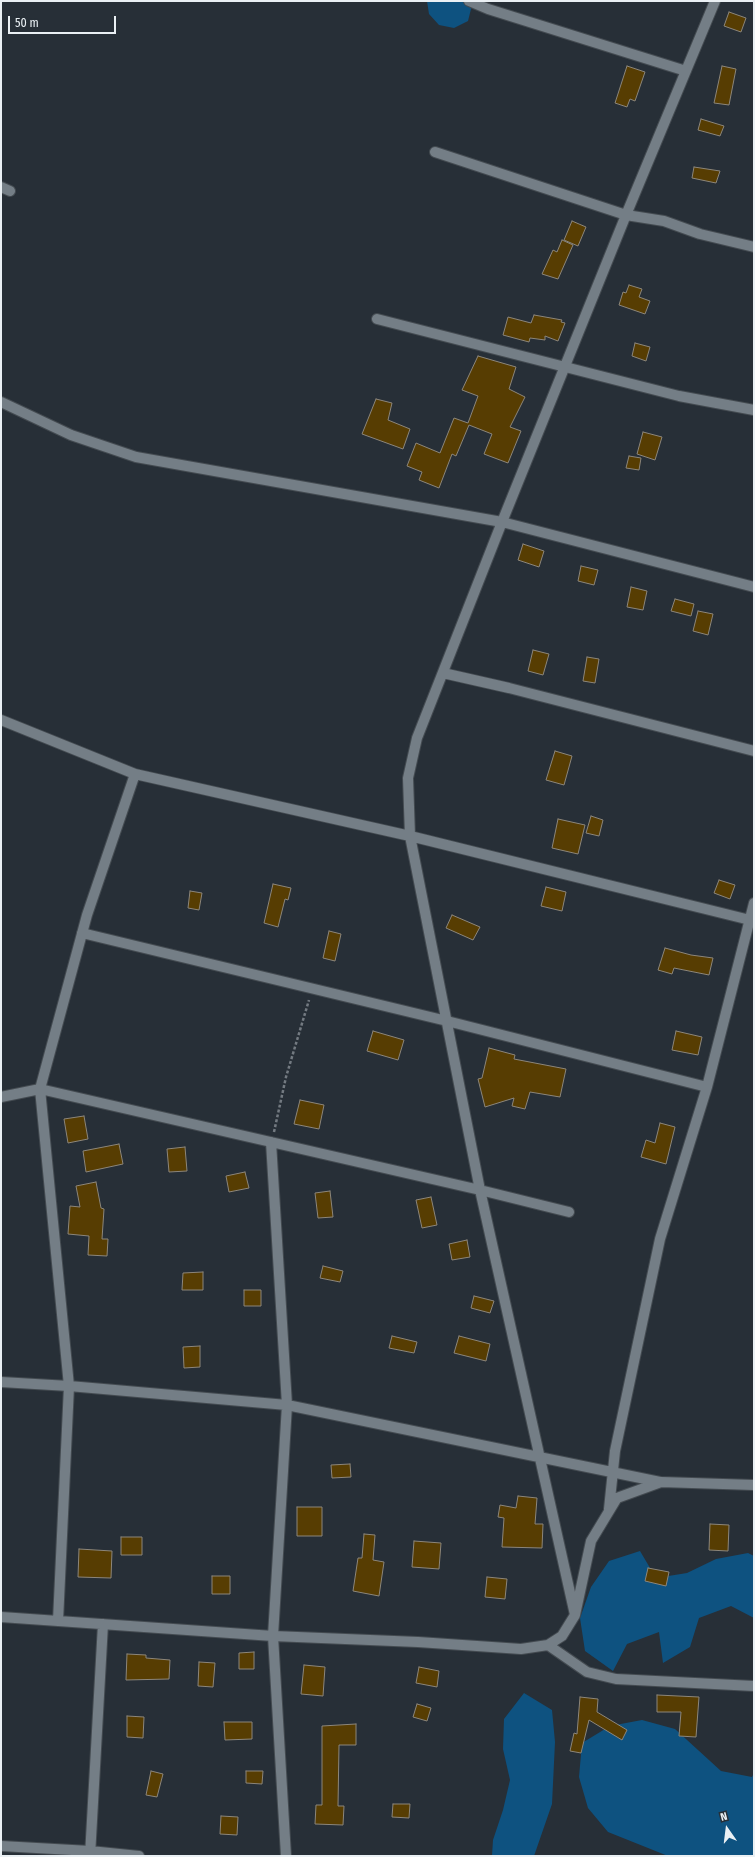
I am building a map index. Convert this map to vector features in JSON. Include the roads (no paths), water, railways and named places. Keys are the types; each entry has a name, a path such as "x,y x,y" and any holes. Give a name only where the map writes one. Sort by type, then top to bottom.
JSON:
{"street":[{"path":"469,1 489,5 686,71"},
{"path":"574,1615 480,1190 410,836 408,778 417,738 502,522 626,215 716,1"},
{"path":"435,152 626,215 664,221 700,234 754,247"},
{"path":"377,319 564,368 679,396 754,410"},
{"path":"1,402 71,435 136,457 502,522 754,587"},
{"path":"443,673 509,688 754,751"},
{"path":"1,720 135,774 410,836 750,920"},
{"path":"58,1621 69,1386 40,1089 82,933 135,774"},
{"path":"608,1513 615,1451 660,1239 707,1087 754,903"},
{"path":"82,933 447,1021 707,1087"},
{"path":"1,1097 40,1089 480,1190 569,1212"},
{"path":"271,1142 287,1405 273,1636 286,1856"},
{"path":"1,1382 69,1386 287,1405 661,1482 754,1485"},
{"path":"1,1617 273,1636 418,1642 521,1649 548,1645 562,1636 574,1615 591,1541 617,1498 661,1482"},
{"path":"90,1853 103,1624"},
{"path":"548,1645 587,1672 616,1680 754,1686"},
{"path":"1,1846 139,1856"}]}
